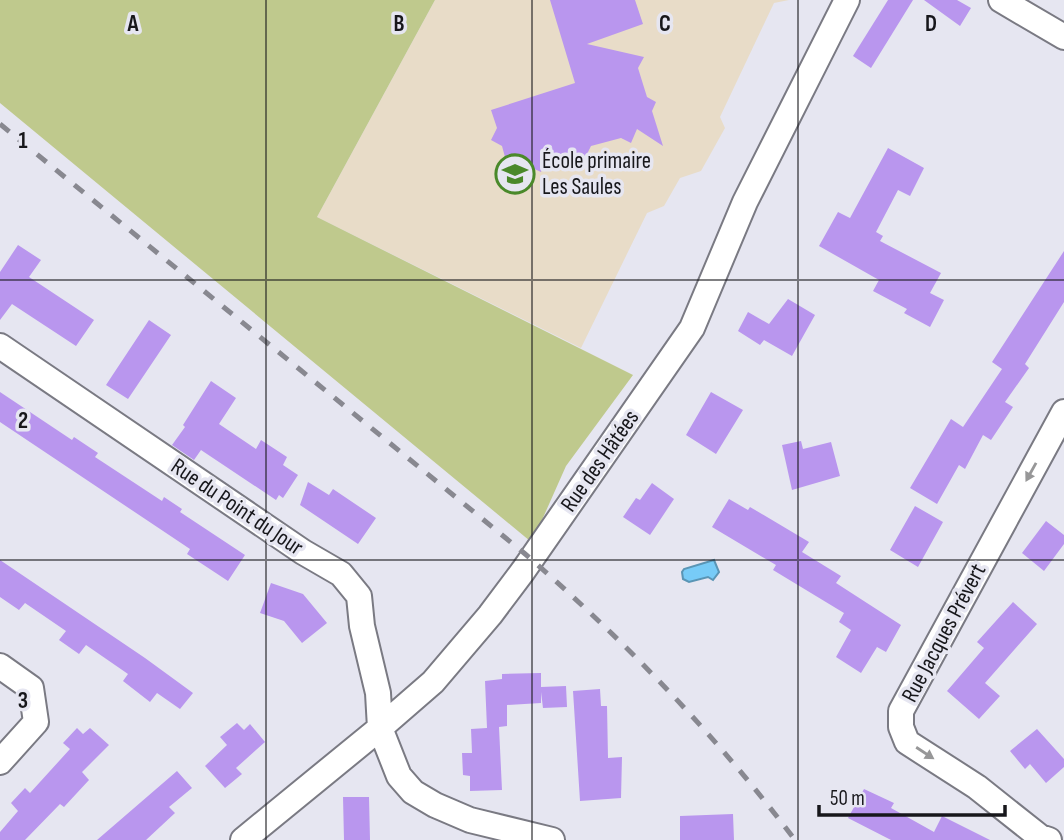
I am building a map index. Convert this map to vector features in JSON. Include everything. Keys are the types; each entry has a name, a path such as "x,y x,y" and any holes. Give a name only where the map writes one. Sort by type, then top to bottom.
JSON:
{"street":[{"name":"Rue des Hâtées","path":"243,840 433,682 490,615 679,348 703,304 745,202 847,0"},
{"path":"1001,0 1064,37"},
{"name":"Rue du Point du Jour","path":"0,346 303,552 341,574 359,596 362,626 378,693 380,728 399,776 413,792 435,805 471,820 552,840"},
{"name":"Rue Jacques Prévert","path":"1049,840 1040,837 977,787 907,742 901,727 901,711 1064,412"},
{"path":"0,666 30,688 36,722 0,762"}],"shaded area":[{"name":"École primaire Les Saules","path":"435,0 789,0 774,3 720,117 725,128 701,171 680,178 664,206 647,213 581,348 317,217"}],"green space":[{"path":"0,0 435,0 317,217 633,375 566,466 530,541 0,103"}],"water":[{"path":"714,560 719,572 713,580 708,577 689,582 683,579 684,569"}],"building":[{"path":"550,0 635,0 643,24 587,44 644,57 638,68 647,97 656,102 652,111 663,146 637,129 631,143 621,138 591,146 585,158 573,152 545,161 541,172 530,167 509,172 502,146 491,140 497,128 491,110 575,83"},
{"path":"888,0 913,0 871,68 853,56"},
{"path":"924,0 957,0 971,8 960,26"},
{"path":"888,148 924,168 910,196 898,190 876,232 883,236 880,241 941,273 930,293 944,300 930,327 904,313 907,309 873,291 879,280 819,246 838,212 850,218"},
{"path":"18,245 41,260 29,277 94,320 76,346 12,304 0,320 0,272"},
{"path":"1064,251 1064,302 1025,364 1029,368 1005,402 1013,407 991,440 983,435 965,469 959,465 937,504 910,488 951,419 963,427 1002,369 992,362"},
{"path":"788,299 815,315 792,356 764,340 760,345 738,331 748,312 769,324"},
{"path":"149,320 171,335 128,399 106,385"},
{"path":"211,381 236,398 219,424 256,449 261,440 287,457 283,465 298,475 283,498 279,495 276,500 201,450 194,460 172,445"},
{"path":"0,392 72,440 74,437 98,453 95,457 162,501 164,497 182,509 180,512 245,555 228,581 187,554 190,549 0,422"},
{"path":"711,392 743,410 716,454 686,435"},
{"path":"801,441 803,449 831,442 840,476 792,490 782,445"},
{"path":"308,482 329,495 333,489 376,518 358,544 300,505"},
{"path":"652,483 674,499 650,535 623,517 636,498 640,500"},
{"path":"729,499 748,510 750,507 809,542 802,552 841,576 836,583 901,625 886,652 877,647 861,673 836,657 851,630 839,622 844,613 773,570 776,565 712,527"},
{"path":"915,506 943,522 918,567 890,550"},
{"path":"1046,521 1064,535 1064,544 1044,571 1022,553"},
{"path":"0,560 193,693 180,709 157,693 150,702 123,681 128,674 86,645 79,654 59,640 66,631 25,603 19,610 0,597"},
{"path":"271,583 303,594 327,623 302,643 284,621 260,613"},
{"path":"1013,602 1037,624 985,683 1000,696 979,719 947,691 984,648 977,642"},
{"path":"541,673 541,687 566,686 567,707 543,708 541,692 541,703 507,705 507,726 499,727 502,790 470,791 470,776 463,775 462,753 472,753 471,729 487,728 485,681 502,679 502,674"},
{"path":"600,689 601,706 607,706 608,758 622,757 621,798 580,801 573,691"},
{"path":"237,723 244,730 250,724 265,742 236,768 242,774 225,788 205,766 227,745 220,737"},
{"path":"77,728 83,734 90,728 109,745 82,772 89,780 64,807 60,804 25,840 0,840 0,832 18,811 11,803 25,788 30,793 70,749 63,743"},
{"path":"1037,729 1064,759 1064,767 1046,783 1030,764 1025,769 1010,751"},
{"path":"177,771 192,788 169,807 175,813 146,840 97,840"},
{"path":"864,789 894,803 891,808 934,832 942,816 990,840 891,840 848,818"},
{"path":"343,797 369,797 370,840 344,840"},
{"path":"733,814 734,840 680,840 680,816"}],"railway":[{"path":"0,124 561,586 667,689 733,763 795,840"}],"place":[{"name":"École primaire Les Saules","path":"515,174"}]}
